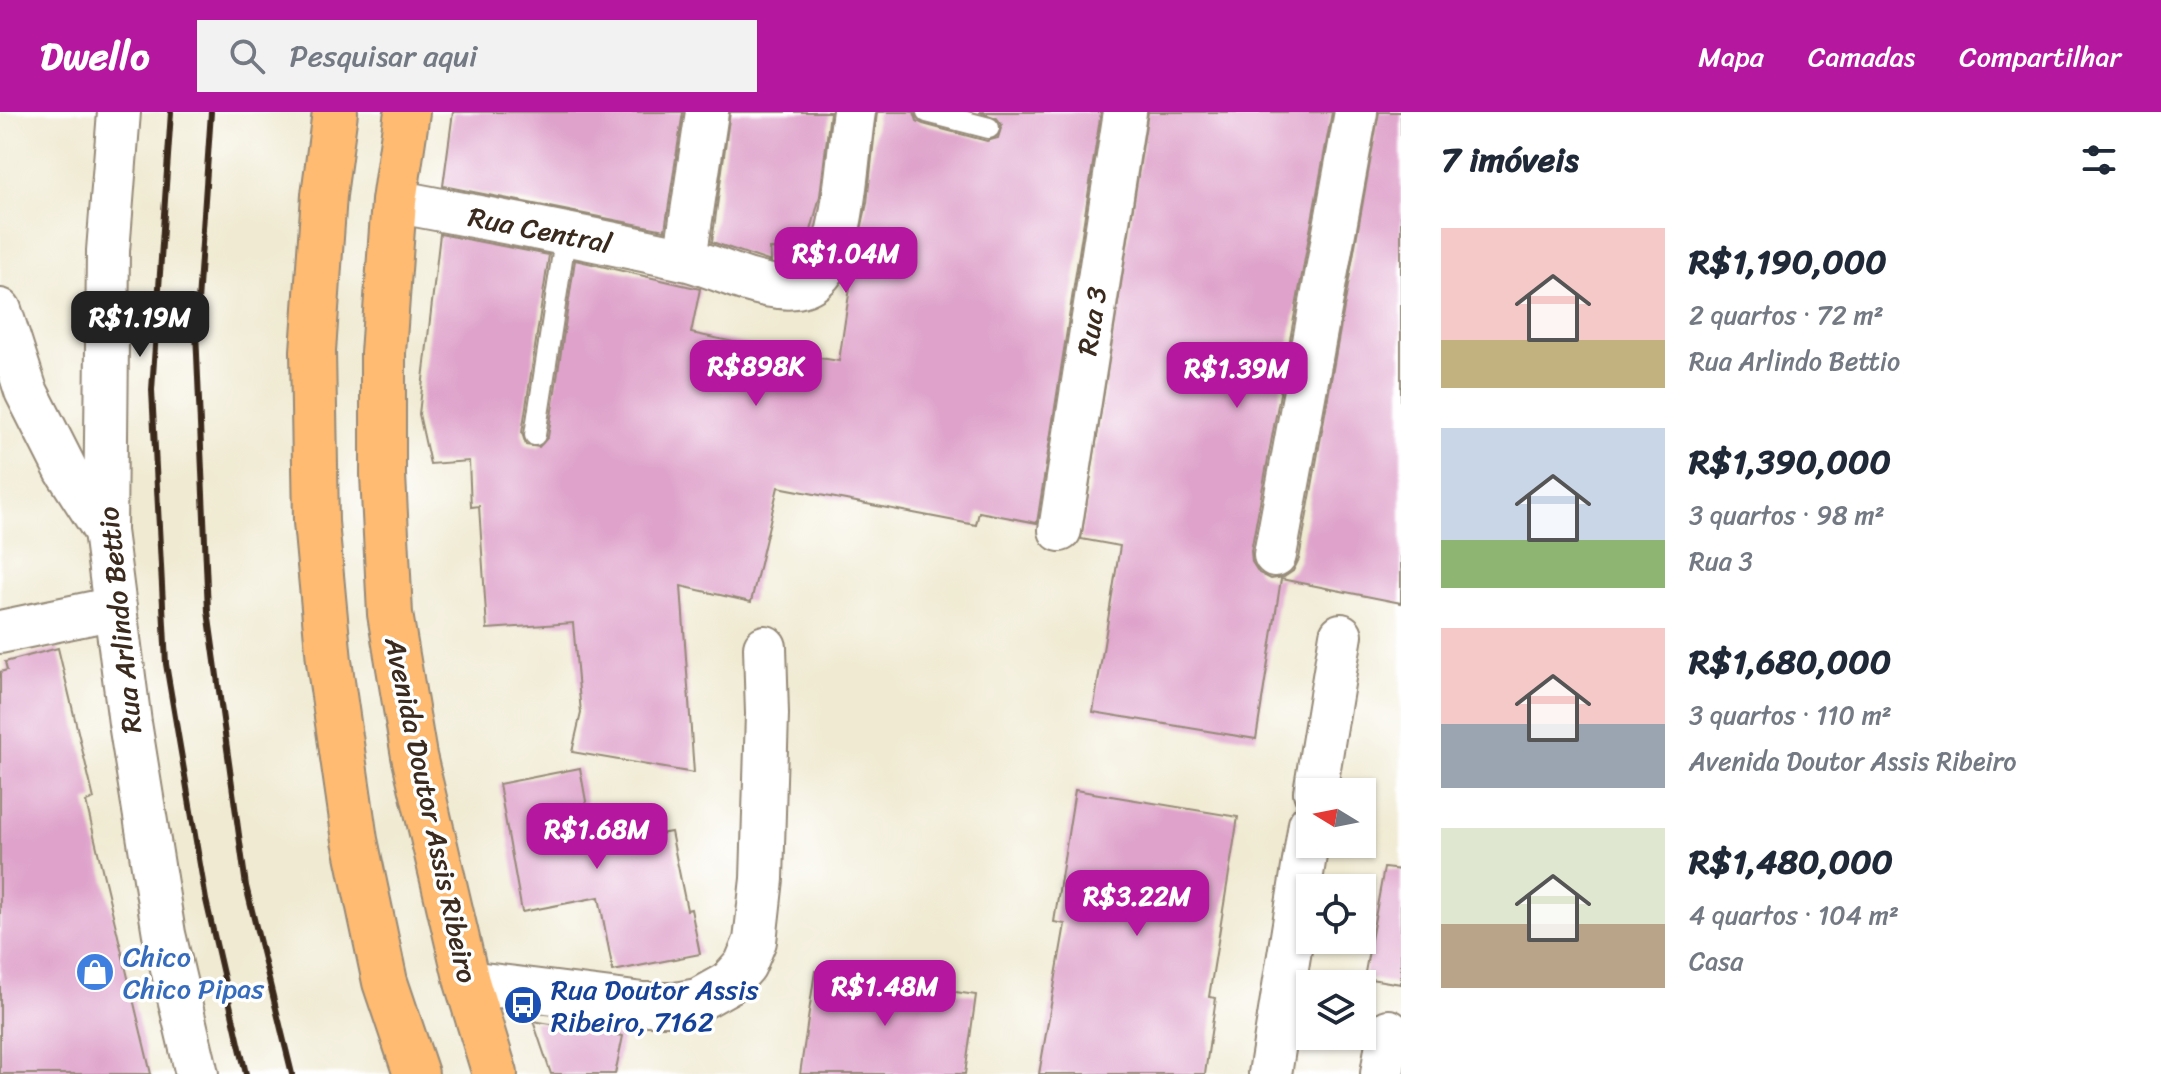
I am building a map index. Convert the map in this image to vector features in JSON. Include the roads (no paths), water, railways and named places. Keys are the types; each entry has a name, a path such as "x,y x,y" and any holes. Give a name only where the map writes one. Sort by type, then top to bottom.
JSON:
{"main road":[{"path":"335,112 324,195 313,351 316,522 329,661 355,840 385,982 416,1074"},
{"name":"Avenida Doutor Assis Ribeiro","path":"407,112 394,201 383,353 383,475 390,614 414,756 467,982 495,1074"}],"street":[{"name":"Rua Arlindo Bettio","path":"119,112 108,251 105,531 130,723 164,934 197,1074"},
{"path":"685,259 707,112"},
{"name":"Rua Central","path":"394,201 566,233 685,259 776,287 796,288 819,276 828,263 836,240 854,112"},
{"name":"Rua 3","path":"1060,530 1125,112"},
{"path":"1275,555 1356,112"},
{"path":"0,310 31,402 66,470 105,531"},
{"path":"0,632 115,608"},
{"path":"1317,778 1341,635"},
{"path":"467,982 643,1004 698,1000 730,982 745,965 755,941 762,879 767,714 765,647"},
{"path":"1270,1074 1294,1020 1307,858"},
{"path":"1382,1074 1384,1031"}],"lane":[{"path":"927,112 989,128"},
{"path":"535,435 566,233"}],"railway":[{"path":"171,112 152,390 166,664 206,900 246,1074"},
{"path":"211,112 196,331 208,611 246,886 292,1074"}],"place":[{"name":"Chico Chico Pipas","path":"95,972"},
{"name":"Rua Doutor Assis Ribeiro, 7162","path":"523,1005"}]}
